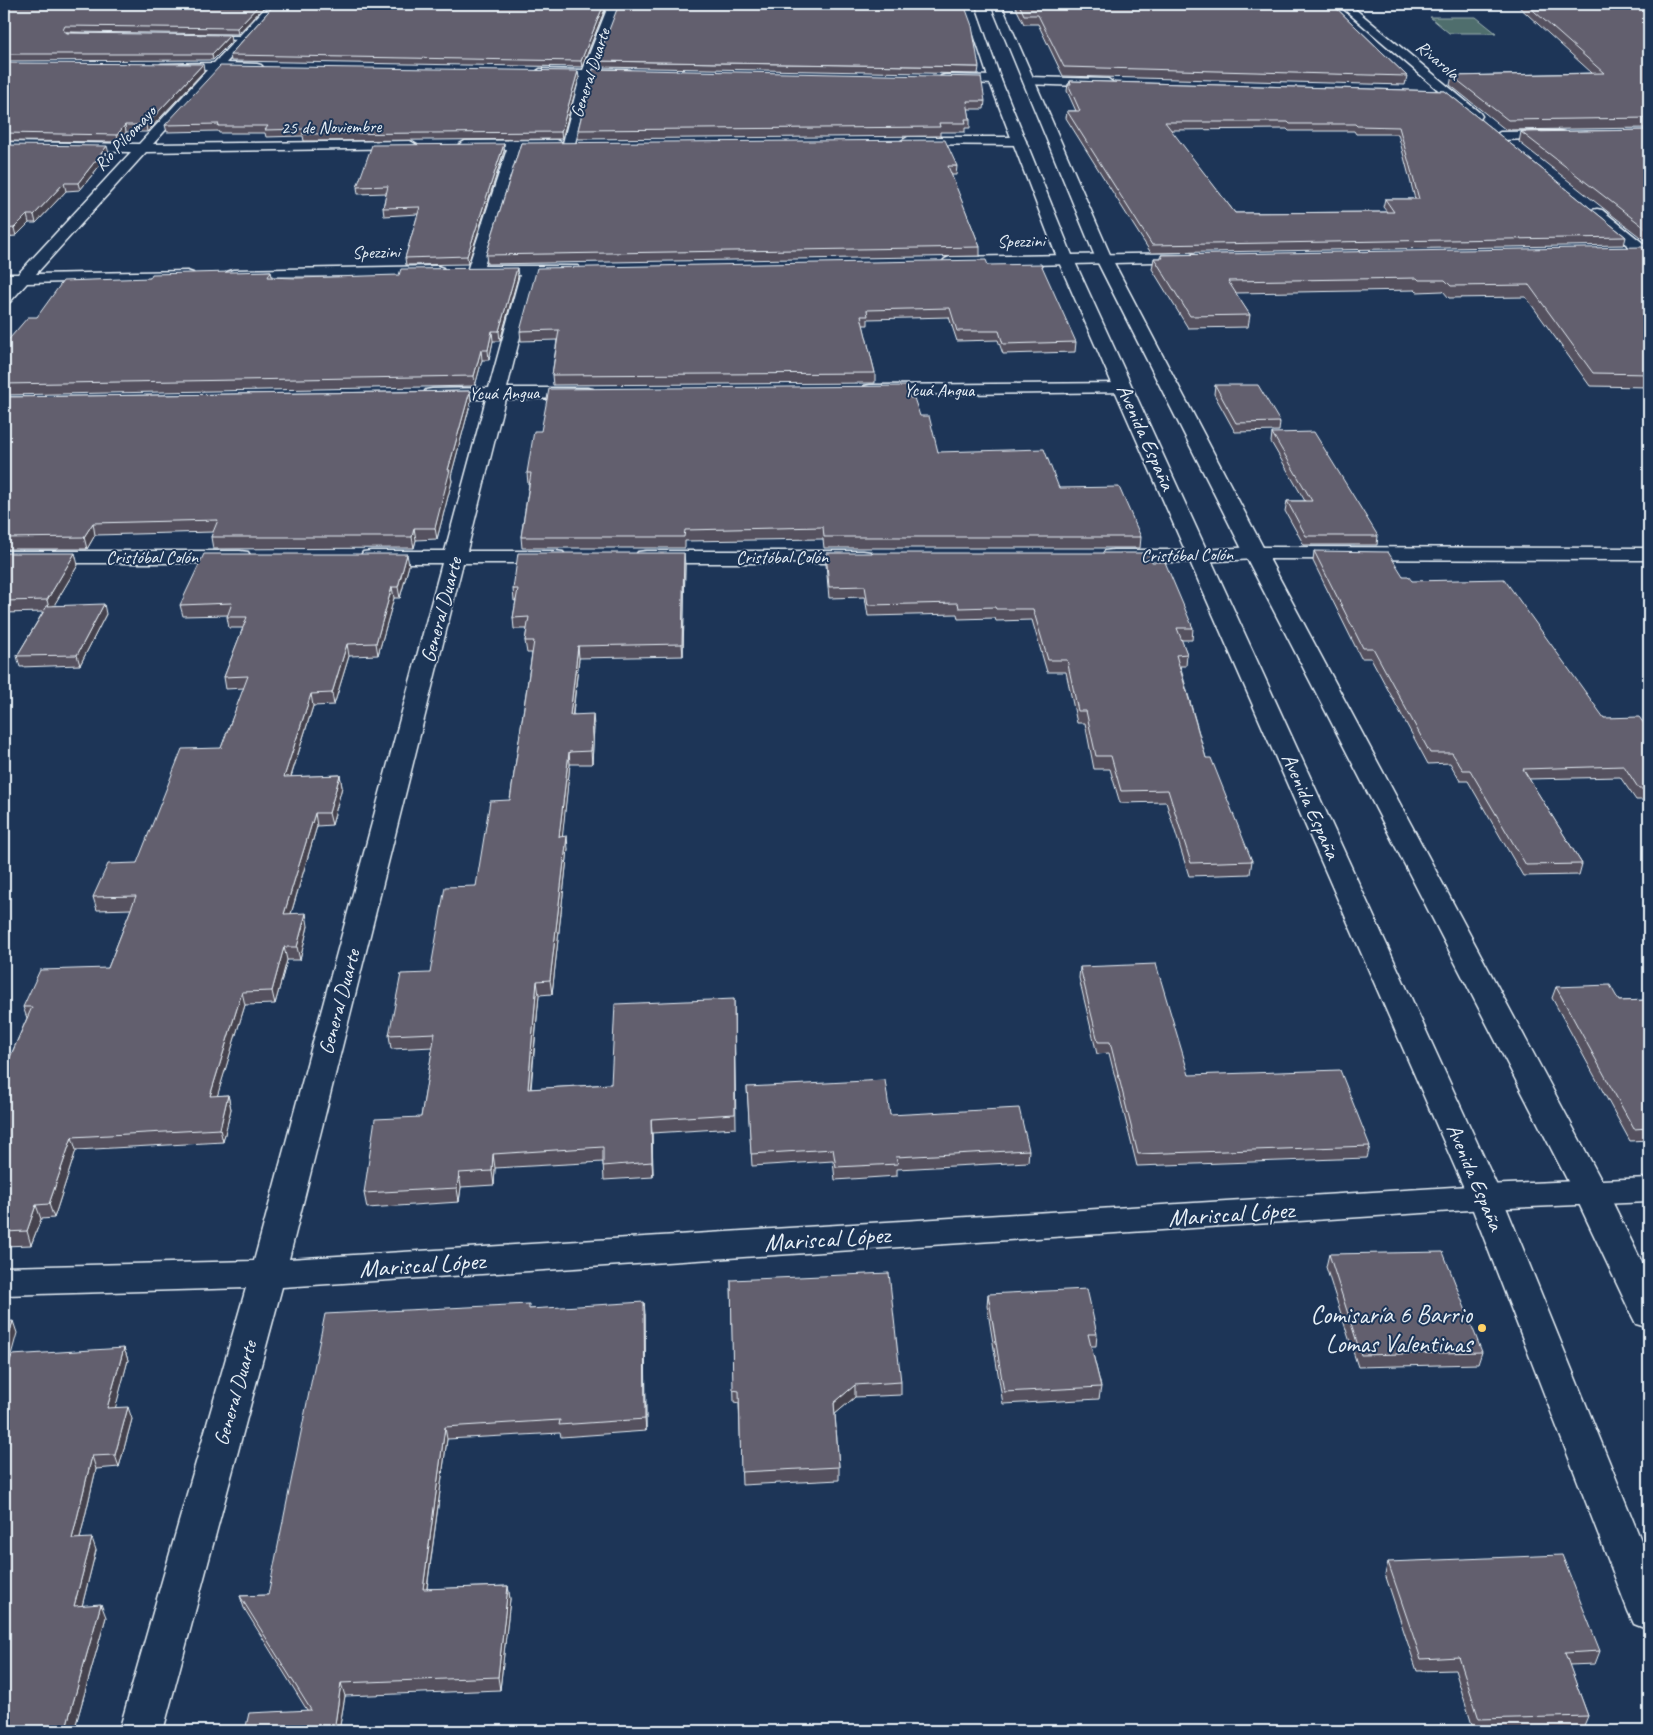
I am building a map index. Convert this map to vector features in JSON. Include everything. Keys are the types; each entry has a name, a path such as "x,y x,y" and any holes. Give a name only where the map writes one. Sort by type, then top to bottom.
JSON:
{"street":[{"name":"Río Pilcomayo","path":"4,299 274,4"},
{"name":"General Duarte","path":"515,144 573,144 588,74 614,4"},
{"name":"Avenida España","path":"969,4 995,80 1066,260 1485,1197 1649,1611"},
{"name":"Avenida España","path":"996,4 1104,259 1255,553 1591,1192 1649,1314"},
{"name":"Rivarola","path":"1343,4 1515,148"},
{"path":"149,66 265,67"},
{"path":"529,72 647,74"},
{"path":"936,79 995,80"},
{"path":"1029,81 1118,83"},
{"path":"1427,92 1447,92"},
{"path":"1493,129 1570,135"},
{"path":"892,142 1019,141"},
{"path":"456,145 515,144 476,271"},
{"name":"25 de Noviembre","path":"4,146 142,148 427,145"},
{"path":"1583,202 1647,252"},
{"path":"1623,251 1647,252"},
{"name":"Spezzini","path":"936,262 1204,258"},
{"name":"Spezzini","path":"219,275 589,269"},
{"name":"General Duarte","path":"141,1731 268,1274 530,270"},
{"path":"4,279 199,276"},
{"name":"Ycuá Angua","path":"855,390 1124,388"},
{"name":"Ycuá Angua","path":"418,395 607,392"},
{"name":"Cristóbal Colón","path":"1091,556 1200,556 1255,553 1649,554"},
{"name":"Cristóbal Colón","path":"4,557 259,557"},
{"path":"347,557 574,557"},
{"name":"Cristóbal Colón","path":"624,557 882,557"},
{"name":"Mariscal López","path":"4,1281 268,1274 1485,1197 1649,1190"}],"lane":[{"path":"194,37 243,38"}],"green space":[{"path":"1430,17 1476,17 1496,33 1449,33"}],"building":[{"path":"4,4 260,4 237,28 65,26 63,30 67,33 230,35 212,54 4,54"},
{"path":"275,4 604,4 581,61 230,55"},
{"path":"619,4 964,4 972,26 979,67 597,61"},
{"path":"1019,4 1332,4 1407,76 1064,67 1038,15 1024,15"},
{"path":"1526,4 1649,4 1649,118 1508,120 1452,76 1604,73"},
{"path":"4,63 203,64 146,125 125,125 117,135 4,133"},
{"path":"220,66 578,71 561,132 302,134 305,129 265,130 268,126 218,126 219,124 165,125"},
{"path":"593,69 981,77 985,101 967,101 970,119 965,119 966,123 939,123 940,127 578,130"},
{"path":"1070,81 1445,91 1626,237 1152,245 1067,111 1080,111 1068,84 1071,84","holes":["1165,122 1288,122 1290,124 1355,124 1357,126 1399,127 1419,199 1385,199 1394,212 1235,213"]},
{"path":"1649,130 1649,231 1521,132"},
{"path":"945,140 957,166 948,166 980,247 486,255 521,143"},
{"path":"504,144 467,256 405,258 420,207 383,208 388,186 357,187 372,145"},
{"path":"4,145 107,146 78,183 64,183 34,215 27,215 14,228 4,229"},
{"path":"1642,247 1649,249 1649,374 1593,373 1529,285 1451,286 1445,280 1419,280 1417,278 1228,281 1250,315 1190,316 1154,258 1163,258 1161,255"},
{"path":"986,260 988,265 1041,264 1076,342 1003,344 999,331 957,331 950,308 867,310 868,316 861,316 875,373 552,375 559,330 520,331 537,268"},
{"path":"517,268 499,331 492,331 488,350 481,350 474,376 4,384 4,345 28,317 37,317 63,281 150,278 152,274 271,271 268,277 297,278 399,275 401,269"},
{"path":"1215,385 1258,385 1280,422 1236,423"},
{"path":"907,386 910,398 914,398 920,416 929,416 938,452 1044,449 1059,488 1119,487 1141,537 824,537 823,527 685,530 684,537 521,537 531,473 527,473 534,431 541,431 549,389"},
{"path":"470,391 448,470 450,470 435,528 414,528 412,537 211,537 218,520 93,523 84,537 4,538 4,397"},
{"path":"1314,432 1378,536 1306,536 1287,501 1312,501 1272,433"},
{"path":"1314,551 1388,552 1403,576 1408,576 1412,581 1504,579 1604,718 1639,717 1649,730 1649,789 1639,789 1624,766 1523,769 1582,864 1526,865 1470,770 1463,770 1452,753 1430,753 1373,648 1363,648"},
{"path":"4,553 75,553 47,600 4,601"},
{"path":"518,553 684,553 682,644 578,646 570,715 593,714 591,751 569,752 559,837 567,836 550,980 537,981 528,1089 611,1084 615,1004 734,999 735,1114 651,1119 652,1162 603,1166 603,1147 493,1154 492,1171 459,1173 457,1188 364,1193 375,1119 421,1117 435,1033 389,1035 401,974 430,973 445,887 476,886 490,801 510,800 534,641 525,641 529,617 513,618 518,589 513,589"},
{"path":"826,553 1148,553 1152,562 1165,562 1193,628 1177,628 1187,654 1176,655 1206,758 1211,758 1252,861 1191,863 1168,790 1121,791 1111,756 1096,756 1086,711 1078,711 1067,660 1048,660 1033,609 959,608 958,603 868,605 865,586 829,587"},
{"path":"204,554 407,554 398,587 392,587 376,643 347,644 332,693 311,694 284,777 340,775 329,813 315,813 284,914 306,913 297,947 284,947 272,991 242,992 210,1096 228,1095 220,1129 72,1137 49,1204 36,1205 27,1231 4,1232 4,1106 6,1101 4,1101 4,1071 32,1007 23,1007 40,970 108,968 136,896 93,897 108,864 137,863 182,749 221,748 248,676 224,677 247,617 227,617 232,603 180,605"},
{"path":"104,604 77,655 17,656 47,606"},
{"path":"1156,964 1189,1075 1340,1070 1370,1146 1138,1154 1110,1042 1098,1042 1080,967"},
{"path":"1610,985 1619,1001 1649,1000 1649,1128 1634,1129 1556,987"},
{"path":"885,1080 890,1115 1019,1108 1029,1150 896,1157 898,1164 836,1167 833,1149 751,1154 747,1087"},
{"path":"1443,1252 1482,1352 1361,1355 1329,1254"},
{"path":"889,1273 901,1382 855,1385 834,1403 839,1467 741,1472 739,1391 733,1390 731,1280"},
{"path":"1087,1289 1097,1334 1088,1334 1101,1387 1004,1392 988,1294"},
{"path":"644,1302 645,1419 559,1425 560,1420 445,1427 423,1589 508,1586 498,1677 341,1683 334,1731 245,1731 249,1713 311,1710 240,1596 268,1595 325,1314 529,1304 529,1309"},
{"path":"13,1321 4,1352 4,1322"},
{"path":"124,1348 107,1408 128,1407 115,1455 92,1456 72,1539 92,1538 74,1606 101,1604 65,1731 4,1731 4,1380 12,1355"},
{"path":"1562,1555 1600,1651 1565,1653 1588,1716 1479,1719 1459,1657 1421,1659 1388,1562"}],"place":[{"name":"Comisaría 6 Barrio Lomas Valentinas","path":"1482,1328"}]}
